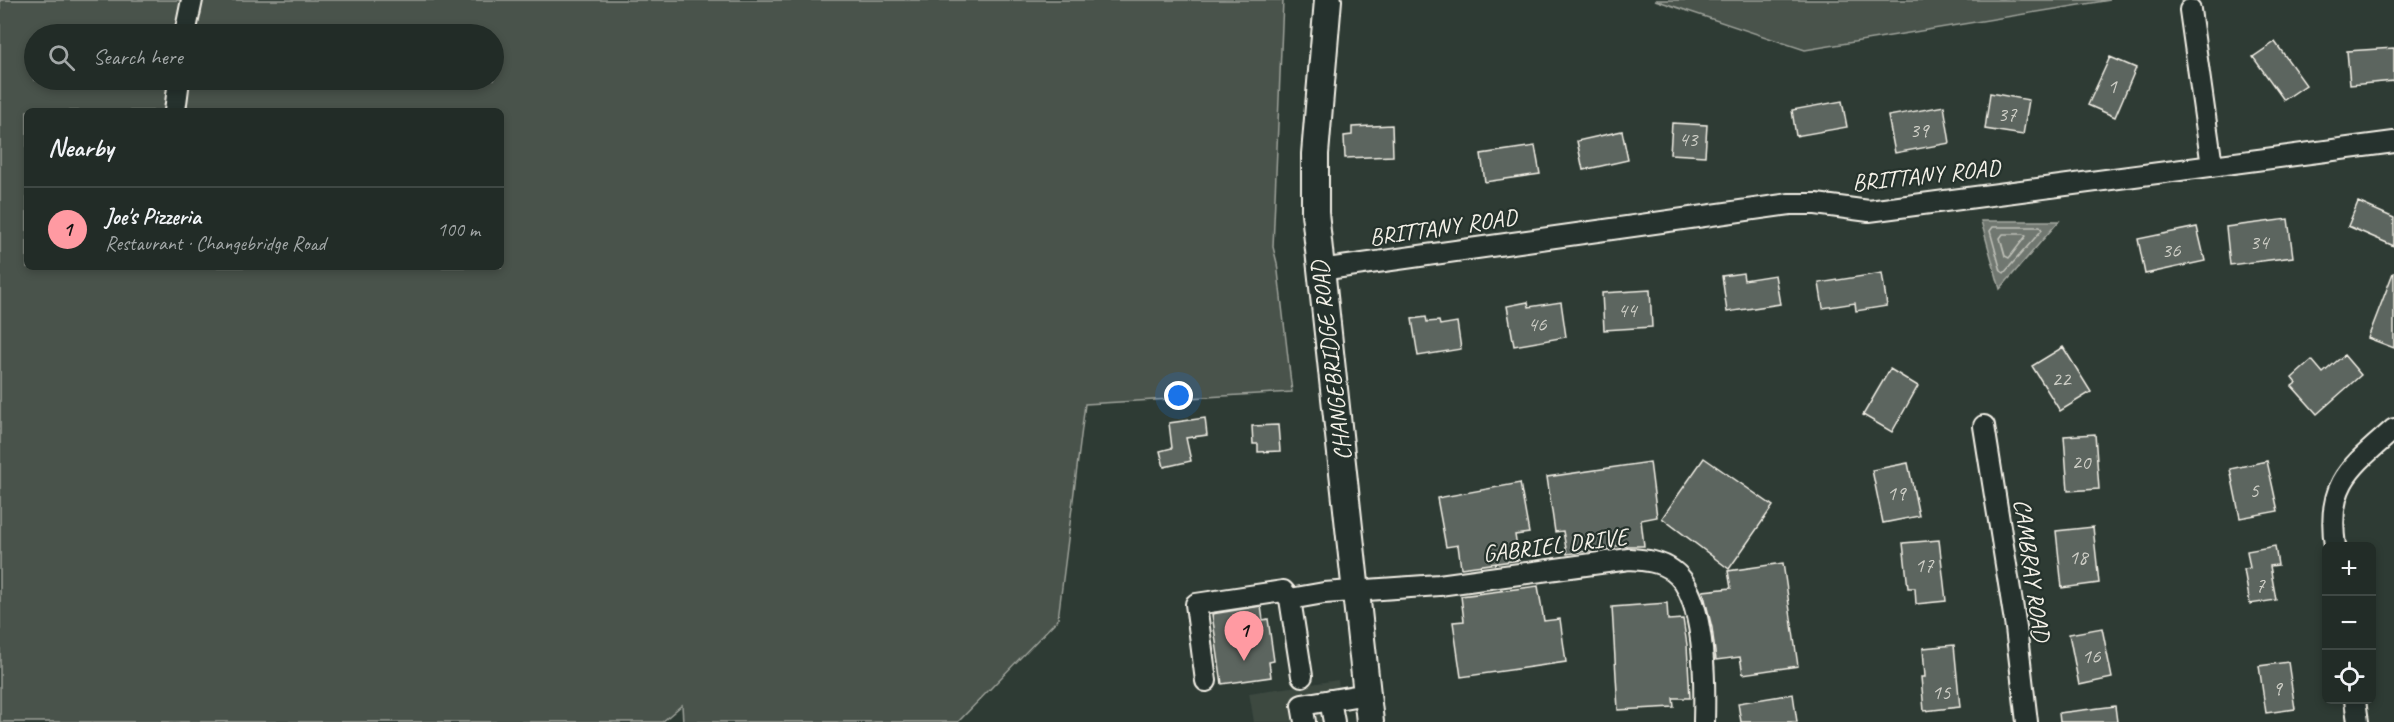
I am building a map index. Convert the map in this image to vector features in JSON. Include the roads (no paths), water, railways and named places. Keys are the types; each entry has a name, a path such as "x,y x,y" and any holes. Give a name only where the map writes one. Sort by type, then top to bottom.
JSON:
{"main road":[{"name":"CHANGEBRIDGE ROAD","path":"1328,0 1315,154 1316,213 1320,270 1370,722"}],"street":[{"path":"187,24 192,0"},
{"path":"2190,10 2211,166"},
{"path":"175,108 178,90"},
{"name":"BRITTANY ROAD","path":"1320,270 1790,204 1816,204 1869,212 2394,142"},
{"name":"CAMBRAY ROAD","path":"1984,426 2016,628 2027,722"},
{"path":"2335,542 2332,516 2341,482 2347,472 2394,429"},
{"name":"GABRIEL DRIVE","path":"1290,599 1324,593 1439,585 1629,559 1653,561 1683,580 1689,590 1697,617 1702,654 1704,722"},
{"path":"1206,681 1196,604 1283,591 1290,599 1302,676"},
{"path":"1305,722 1302,705 1366,694"},
{"path":"1330,700 1334,722"},
{"path":"2356,704 2358,722"}],"water":[{"path":"1981,221 2059,221 2000,289"}],"place":[{"name":"Joe's Pizzeria","path":"1244,661"}]}
